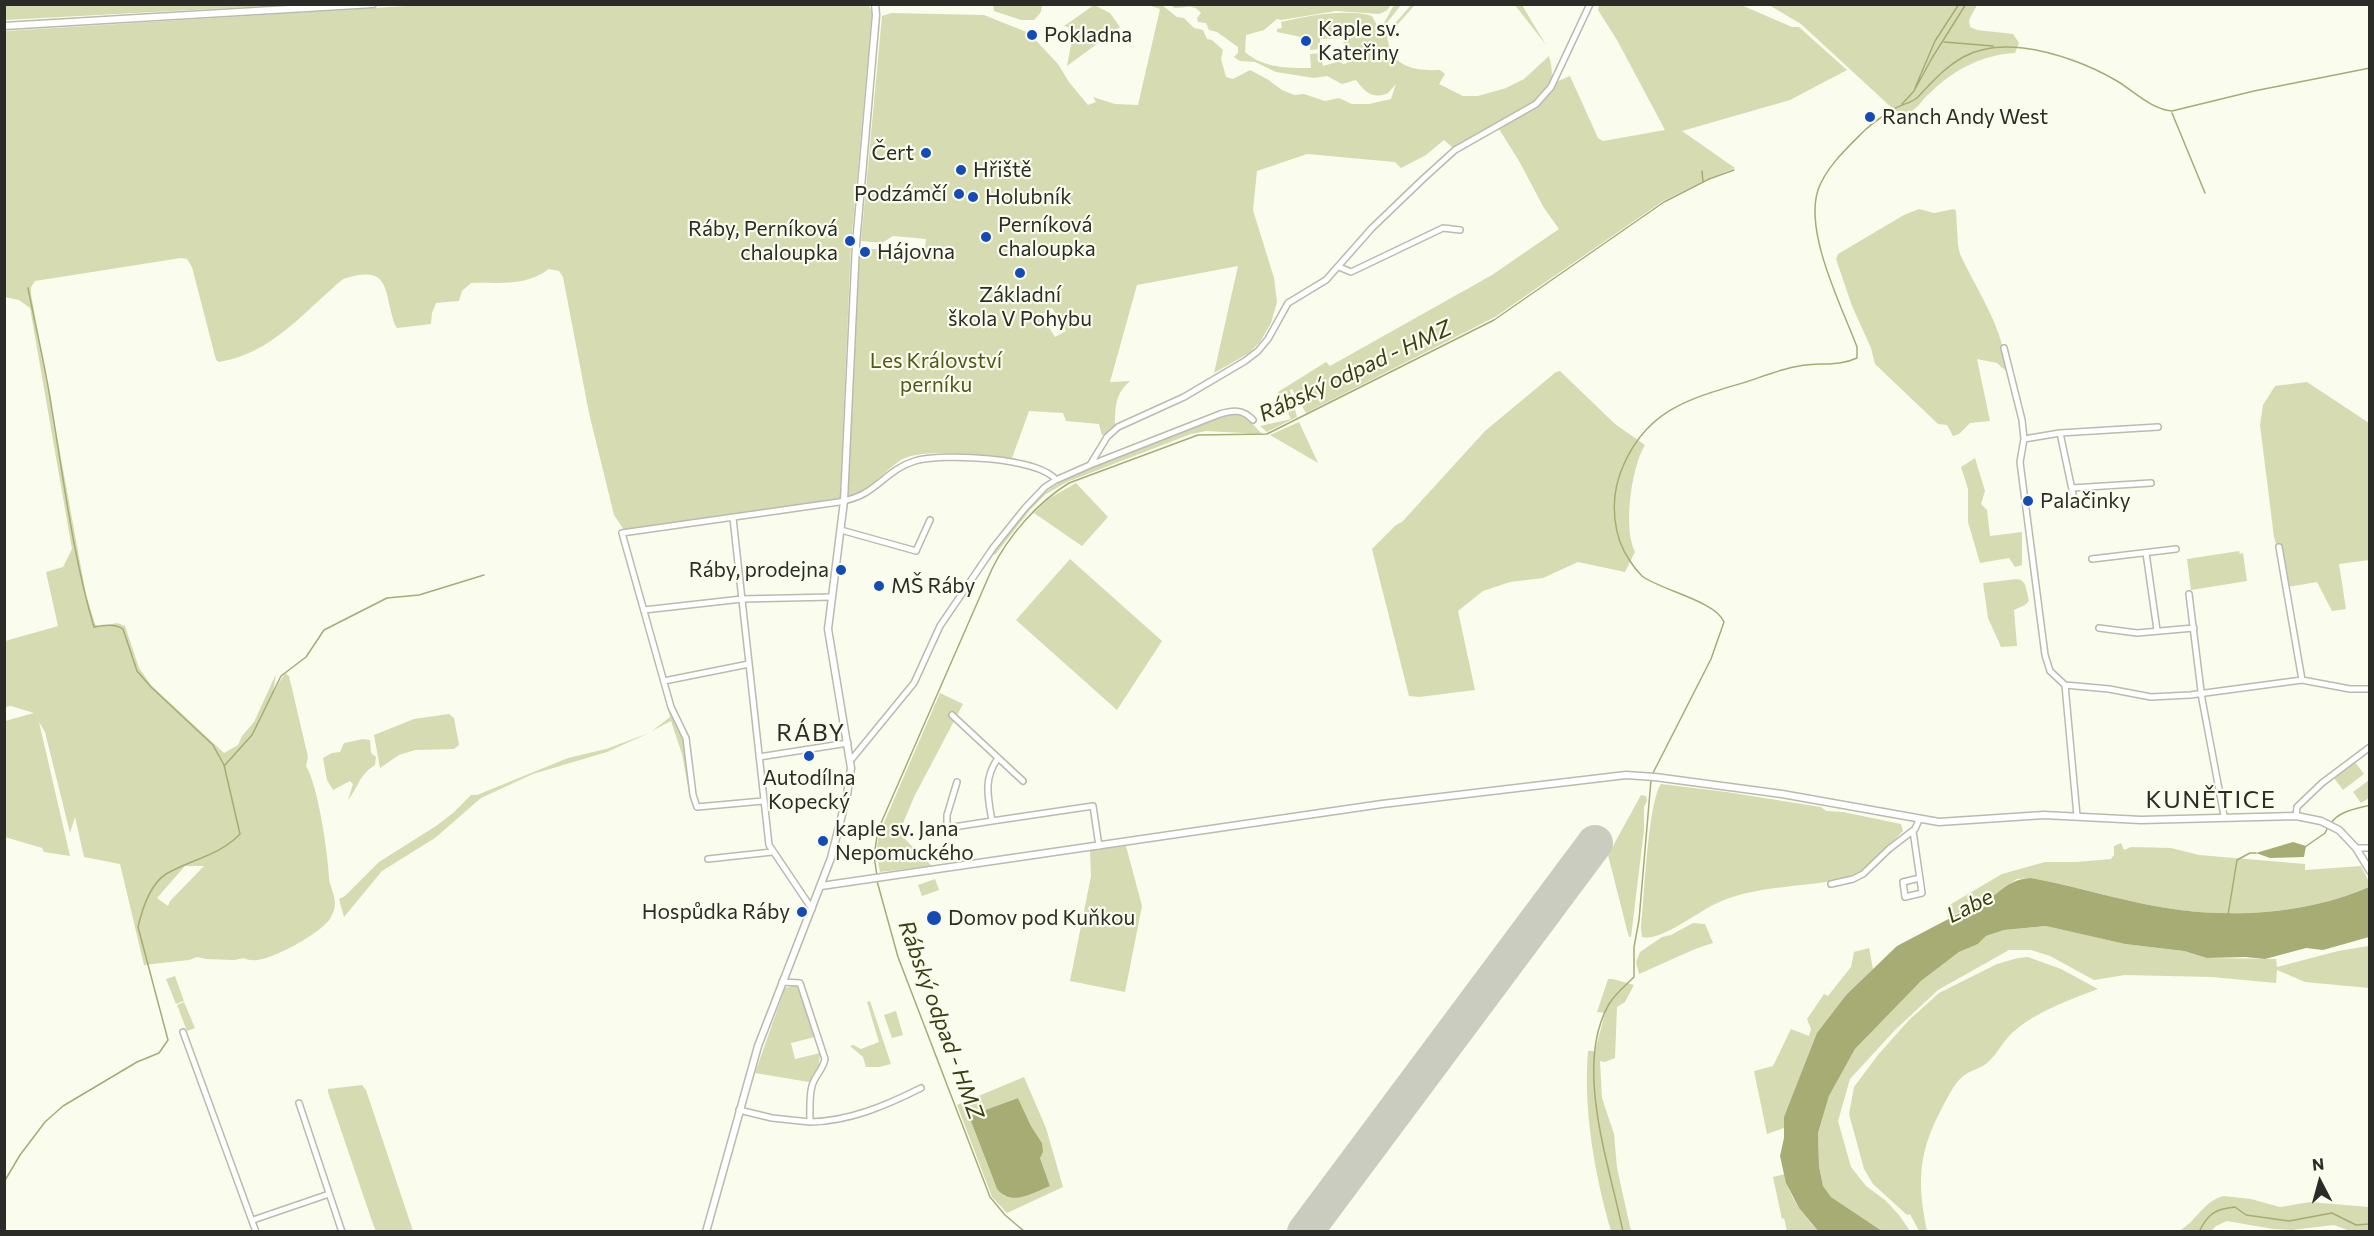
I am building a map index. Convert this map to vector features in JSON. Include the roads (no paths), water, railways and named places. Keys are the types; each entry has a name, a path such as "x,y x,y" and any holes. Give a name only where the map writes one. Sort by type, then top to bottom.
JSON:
{"street":[{"path":"4,26 373,4"},
{"path":"706,1232 758,1046 831,858 847,795 851,760 829,641 844,501 853,295 876,15 875,4"},
{"path":"1090,465 1107,437 1118,427 1184,397 1253,355 1264,345 1288,303 1324,282 1385,214 1455,150 1536,104 1551,87 1590,4"},
{"path":"1339,267 1351,272 1443,228 1461,230"},
{"path":"2004,348 2022,420 2024,439 2020,462 2042,635 2050,671 2065,685 2109,689 2151,697 2302,680 2350,689 2370,689"},
{"path":"851,760 914,683 940,626 1005,532 1025,508 1056,480 1226,412 1241,411 1253,420"},
{"path":"2024,439 2158,427"},
{"path":"2060,434 2074,499"},
{"path":"763,801 697,807 693,795 686,738 671,707 622,533 844,501 866,493 900,467 915,461 937,458 1015,461 1048,472 1056,480"},
{"path":"2072,488 2151,483"},
{"path":"734,518 769,845 812,909"},
{"path":"841,530 916,551 930,520"},
{"path":"2279,547 2302,680"},
{"path":"2092,559 2176,549"},
{"path":"2146,552 2157,630"},
{"path":"2189,594 2202,693 2224,816"},
{"path":"644,610 742,599 832,597"},
{"path":"2099,628 2137,633 2194,628"},
{"path":"664,681 749,664"},
{"path":"2065,685 2077,816"},
{"path":"952,715 1023,781"},
{"path":"759,757 848,743"},
{"path":"2296,816 2297,807 2308,796 2370,747"},
{"path":"992,821 987,781 991,768 998,758"},
{"path":"821,886 1382,804 1619,775 1652,777 1782,794 1939,822 1970,822 2043,815 2141,820 2224,816 2296,816 2321,821 2337,828 2356,848 2370,871"},
{"path":"947,828 947,815 957,783"},
{"path":"928,831 1093,806 1099,846"},
{"path":"1831,884 1863,874 1889,849 1913,831 1919,820"},
{"path":"1913,831 1920,878"},
{"path":"2356,848 2370,848"},
{"path":"708,859 772,852"},
{"path":"783,982 800,983 825,1059 823,1068 816,1076 812,1086 810,1122"},
{"path":"183,1032 256,1232"},
{"path":"739,1110 780,1119 810,1122 857,1116 888,1105 921,1088"},
{"path":"299,1103 342,1232"},
{"path":"253,1220 329,1194"}],"waterway":[{"path":"1915,88 1935,41 1959,4"},
{"path":"1902,104 1914,91 1966,4"},
{"path":"1944,42 1993,46"},
{"path":"1652,775 1711,659 1724,622 1710,608 1642,576 1633,565 1624,552 1615,519 1615,496 1620,474 1641,435 1654,422 1686,402 1786,369 1850,361 1857,358 1857,347 1834,291 1820,248 1815,207 1818,190 1826,173 1865,130 1894,109 1916,99 1952,64 1976,51 1990,48 2023,48 2072,60 2107,75 2150,104 2172,111 2254,91 2370,68"},
{"path":"2172,113 2205,193"},
{"name":"Rábský odpad - HMZ","path":"877,876 874,856 878,830 992,569 1015,532 1046,500 1069,483 1198,435 1267,434 1494,320 1664,202 1709,179 1734,170"},
{"path":"1702,171 1703,182"},
{"path":"4,1182 20,1155 45,1122 63,1106 137,1062 159,1053 168,1040 138,927 144,905 160,878 214,852 240,834 224,765 213,745 137,671 123,629 113,625 94,627 75,546 47,379 28,288"},
{"path":"225,765 252,735 281,676 306,657 324,630 387,598 419,595 484,575"},
{"path":"1623,1232 1603,1147 1594,1086 1594,1056 1599,1029 1609,1004 1634,977 1634,947 1639,920 1651,780"},
{"path":"2331,823 2343,813 2370,805"},
{"path":"2305,847 2325,833 2328,827"},
{"path":"2228,915 2237,860 2250,853 2256,853"},
{"name":"Rábský odpad - HMZ","path":"877,881 898,957 990,1197 1005,1215 1025,1232"},
{"path":"2199,1232 2213,1213 2235,1207 2246,1215 2289,1221 2332,1213 2356,1225 2370,1224"}],"place":[{"name":"Pokladna","path":"1032,35"},
{"name":"Kaple sv. Kateřiny","path":"1306,41"},
{"name":"Ranch Andy West","path":"1870,117"},
{"name":"Čert","path":"926,153"},
{"name":"Hřiště","path":"961,170"},
{"name":"Podzámčí","path":"959,194"},
{"name":"Holubník","path":"973,197"},
{"name":"Perníková chaloupka","path":"986,237"},
{"name":"Ráby, Perníková chaloupka","path":"850,241"},
{"name":"Hájovna","path":"865,252"},
{"name":"Základní škola V Pohybu","path":"1020,273"},
{"name":"Palačinky","path":"2028,501"},
{"name":"Ráby, prodejna","path":"841,570"},
{"name":"MŠ Ráby","path":"879,586"},
{"name":"Autodílna Kopecký","path":"809,756"},
{"name":"kaple sv. Jana Nepomuckého","path":"823,841"},
{"name":"Hospůdka Ráby","path":"802,912"},
{"name":"Domov pod Kuňkou","path":"934,918"}],"district":[{"name":"RÁBY","path":"811,733"},
{"name":"KUNĚTICE","path":"2211,800"}],"park label":[{"name":"Les Království perníku","path":"936,373"}],"water label":[{"name":"Labe","path":"1970,906"}]}
